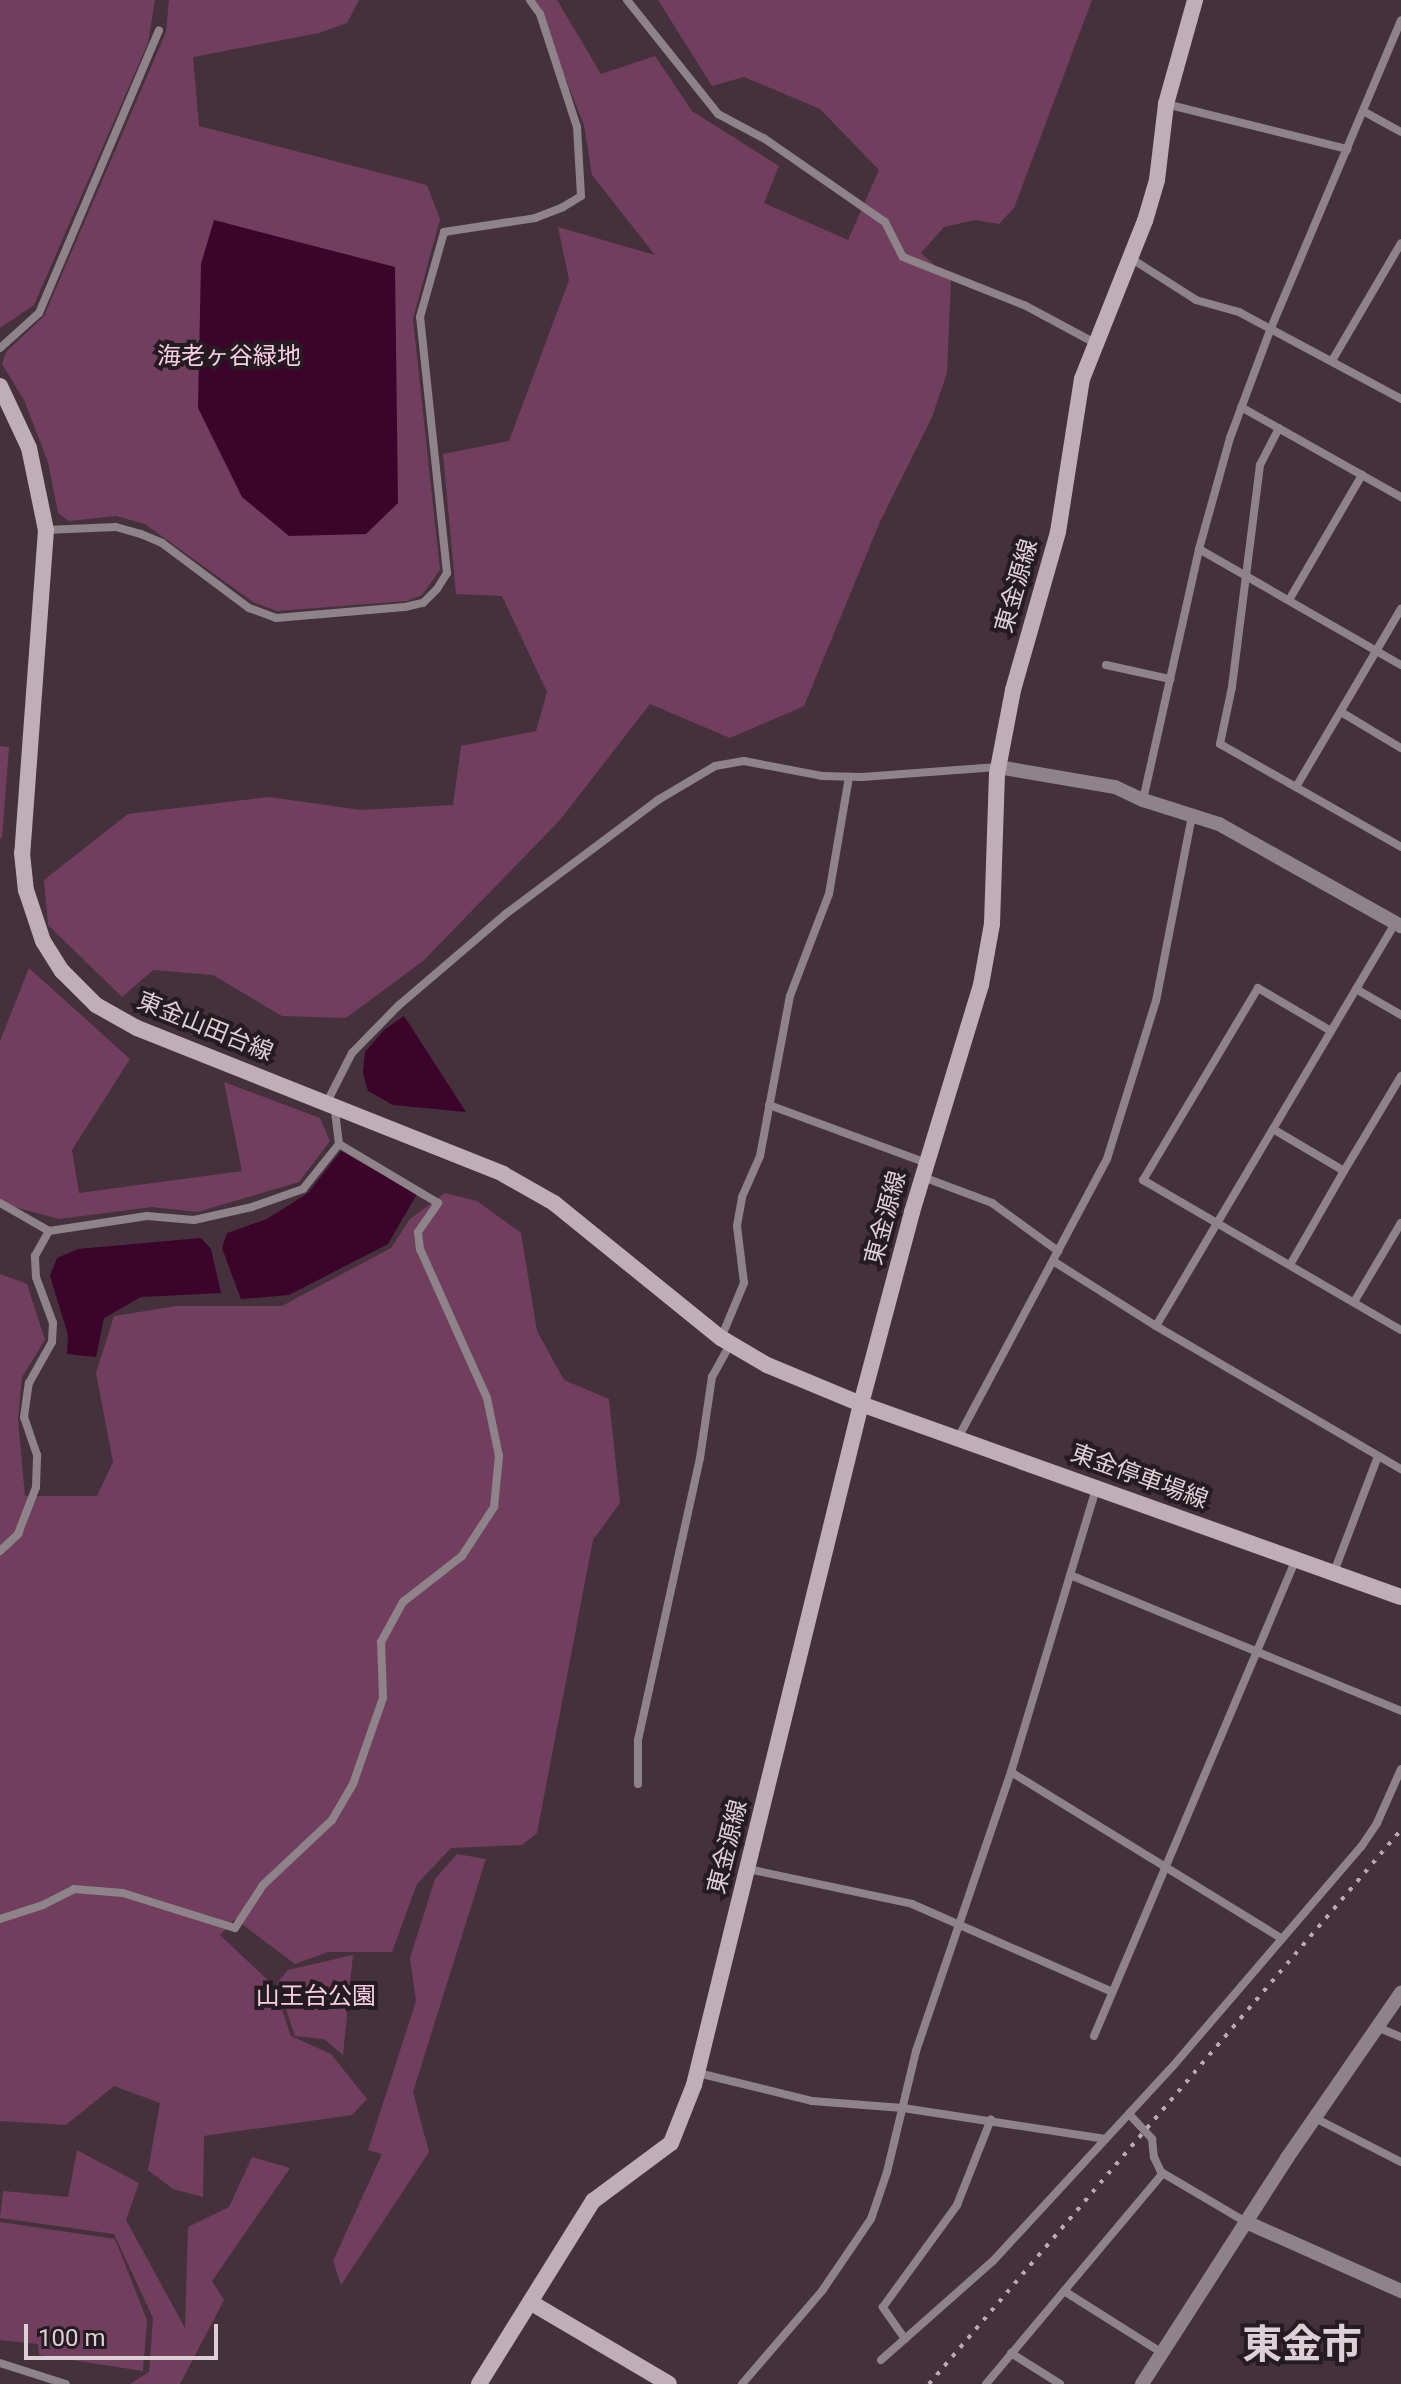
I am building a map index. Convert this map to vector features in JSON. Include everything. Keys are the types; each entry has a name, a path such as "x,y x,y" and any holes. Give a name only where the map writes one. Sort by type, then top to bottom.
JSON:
{"main road":[{"name":"東金源線","path":"479,2384 593,2201 671,2143 698,2073 861,1404 986,962 995,889 998,767 1016,676 1058,532 1082,379 1132,259 1157,180 1166,104 1195,0"},
{"name":"東金山田台線","path":"0,386 29,448 46,530 22,853 26,890 43,941 62,971 96,1005 137,1028 503,1174 554,1203 726,1341 767,1365 861,1404"},
{"name":"東金停車場線","path":"861,1404 1401,1597"},
{"path":"530,2302 669,2384"}],"street":[{"path":"46,530 116,527 141,534 162,543 249,608 276,618 405,607 423,603 437,589 447,573 420,317 444,232 535,218 581,196 577,127 540,14 530,0"},
{"path":"627,0 718,114 765,139 885,222 903,257 1026,306 1095,343"},
{"path":"1143,800 1199,549 1241,407 1363,111 1398,39 1401,20"},
{"path":"0,348 39,313 159,30"},
{"path":"1166,104 1347,149"},
{"path":"1363,111 1401,132"},
{"path":"1333,359 1401,243"},
{"path":"1132,259 1196,300 1239,312 1333,359 1401,399"},
{"path":"1241,407 1401,497"},
{"path":"1279,428 1260,465 1232,687 1220,744 1401,847"},
{"path":"1289,600 1362,475"},
{"path":"1199,549 1401,665"},
{"path":"1296,787 1401,609"},
{"path":"1106,665 1170,679"},
{"path":"1341,712 1401,748"},
{"path":"0,1919 43,1905 74,1889 123,1893 235,1928 263,1885 332,1820 353,1784 383,1698 381,1642 403,1602 462,1556 494,1507 499,1456 487,1398 420,1249 418,1232 438,1203 339,1144 330,1104 352,1053 375,1026 507,913 658,800 715,766 744,761 822,776 849,777 998,767 1115,787 1143,800 1192,814 1253,840 1398,924 1356,989 1156,1326"},
{"path":"638,1784 638,1740 688,1519 712,1377 744,1283 737,1226 742,1197 760,1156 790,996 829,894 849,777"},
{"path":"958,1438 1107,1159 1144,1049 1192,814"},
{"path":"1331,1031 1258,988 1143,1180 1401,1330"},
{"path":"1356,989 1401,1015"},
{"path":"1290,1265 1401,1076"},
{"path":"769,1105 925,1170 992,1203 1058,1251"},
{"path":"1273,1129 1344,1171"},
{"path":"0,1203 49,1231 147,1216 194,1220 252,1207 303,1189 339,1144"},
{"path":"1354,1302 1401,1223"},
{"path":"0,1551 18,1534 36,1487 37,1455 24,1417 29,1383 52,1342 53,1323 35,1266 35,1256 49,1231"},
{"path":"1053,1261 1156,1326 1401,1469"},
{"path":"1334,1572 1378,1456"},
{"path":"742,2384 822,2291 871,2219 916,2051 1011,1772 1097,1487"},
{"path":"1094,2036 1297,1558"},
{"path":"1070,1575 1401,1711"},
{"path":"881,2360 993,2261 1129,2114 1361,1847 1377,1823 1401,1769"},
{"path":"1011,1772 1282,1939"},
{"path":"748,1869 912,1904 1112,1992"},
{"path":"1142,2384 1246,2222 1401,1993"},
{"path":"1377,2027 1401,2037"},
{"path":"698,2073 812,2101 991,2119 1106,2139"},
{"path":"1129,2114 1152,2139 1154,2157 1163,2173 1246,2222 1401,2291"},
{"path":"1315,2118 1401,2162"},
{"path":"905,2339 883,2307 957,2205 991,2119"},
{"path":"986,2384 1163,2173"},
{"path":"1064,2291 1162,2353"},
{"path":"1011,2353 1060,2384"},
{"path":"0,2363 66,2384"}],"green space":[{"path":"0,0 155,0 148,43 34,305 0,328"},
{"name":"海老ヶ谷緑地","path":"169,0 359,0 347,23 319,33 193,57 199,126 427,185 440,219 413,319 440,570 422,595 407,601 277,611 253,602 145,524 116,516 69,521 58,513 48,462 24,400 2,364 6,352 44,316 166,32"},
{"path":"534,0 557,0 601,74 655,56 692,111 779,166 764,203 848,240 879,170 820,109 744,77 712,86 658,0 1092,0 1014,208 999,224 975,220 944,227 921,253 951,280 947,373 932,417 879,524 804,706 730,738 650,704 560,820 423,961 346,1018 282,1016 213,975 153,970 122,997 48,925 44,880 128,814 269,797 361,810 453,805 461,746 536,731 547,692 502,596 456,594 443,454 509,441 569,280 558,227 655,255 592,175 584,125"},
{"path":"0,746 9,747 2,838 0,838"},
{"path":"29,968 130,1059 72,1150 79,1193 242,1171 224,1082 320,1118 330,1141 299,1182 197,1212 152,1207 59,1219 0,1203 0,1041"},
{"path":"445,1193 477,1201 521,1233 537,1331 564,1380 609,1399 620,1503 593,1540 537,1833 522,1845 451,1848 417,1884 392,1952 328,1952 295,1964 235,1919 220,1935 274,1986 291,2036 331,2054 367,2099 352,2115 204,2136 203,2197 173,2189 148,2170 160,2103 114,2086 66,2125 0,2121 0,1274 27,1284 45,1340 22,1377 18,1419 25,1496 97,1496 113,1462 96,1373 114,1316 177,1306 282,1306 391,1248 410,1219"},
{"path":"457,1854 486,1859 413,2092 429,2152 341,2285 333,2261 382,2154 368,2150 416,2001 410,1958 435,1879"},
{"name":"山王台公園","path":"353,1955 343,2055 324,2039 295,2036 277,1983 288,1970"},
{"path":"77,2150 139,2183 126,2220 185,2328 188,2227 229,2207 252,2157 290,2168 212,2281 224,2300 180,2384 130,2384 149,2372 153,2318 114,2234 0,2218 3,2191 68,2197"},
{"path":"0,2222 115,2239 147,2320 143,2371 39,2355 38,2344 0,2340"}],"shaded area":[{"path":"214,220 395,267 398,503 366,534 289,536 242,497 198,408 201,264"},
{"path":"404,1016 466,1112 393,1105 368,1091 363,1073 365,1052 384,1030"},
{"path":"341,1151 417,1194 388,1244 289,1295 241,1299 222,1248 227,1233 267,1219 308,1193"},
{"path":"201,1238 211,1249 221,1293 141,1297 104,1318 96,1357 67,1354 68,1335 50,1276 57,1258 78,1249"}],"railway":[{"path":"929,2384 1401,1830"}],"district":[{"name":"東金市","path":"1302,2345"}]}
